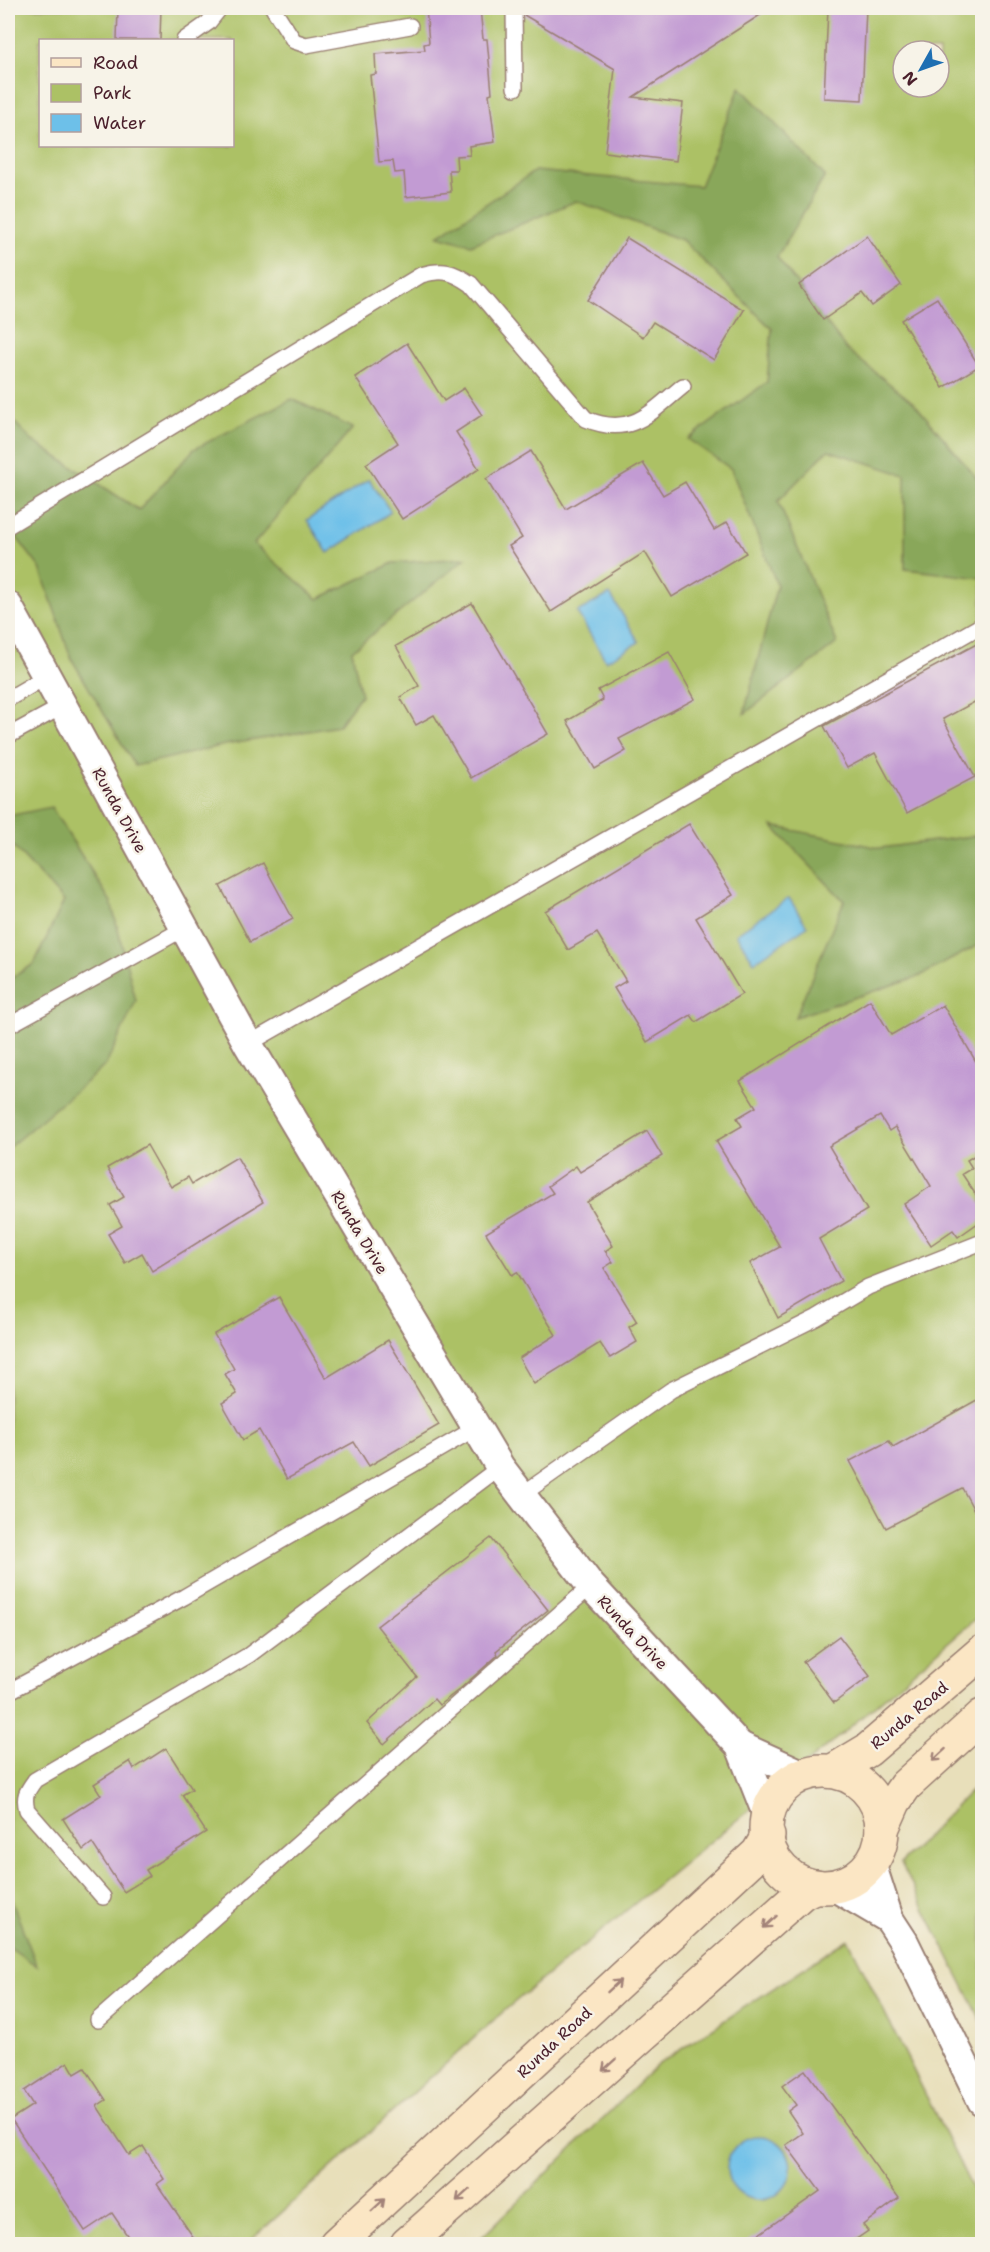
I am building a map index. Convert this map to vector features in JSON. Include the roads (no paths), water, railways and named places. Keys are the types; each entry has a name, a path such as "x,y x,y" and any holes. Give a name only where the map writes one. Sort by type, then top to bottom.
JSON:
{"street":[{"name":"Runda Drive","path":"8,606 248,1044 500,1467 591,1586 740,1746 768,1827 776,1860 787,1873 800,1882 825,1886 889,1919 904,1942 982,2101"},
{"name":"Runda Road","path":"818,1773 868,1750 982,1652"},
{"path":"882,1829 894,1802 905,1786 982,1716"},
{"path":"407,2244 802,1893 849,1882 871,1863 880,1845 882,1829 880,1813 873,1797 848,1776 818,1773 740,1746"},
{"path":"768,1827 776,1797 786,1785 818,1773"},
{"name":"Runda Road","path":"336,2244 758,1853 768,1827"},
{"path":"871,1863 889,1919"}],"lane":[{"path":"185,39 208,22 220,8"},
{"path":"273,8 294,41 306,45 410,26"},
{"path":"514,8 515,88"},
{"path":"8,526 421,275 442,270 455,273 471,284 586,419 606,427 624,425 646,417 683,386"},
{"path":"248,1044 982,625"},
{"path":"8,699 47,676"},
{"path":"8,736 63,706"},
{"path":"8,1026 185,928"},
{"path":"520,1496 672,1390 816,1318 868,1287 982,1242"},
{"path":"8,1692 184,1597 476,1428"},
{"path":"103,1897 27,1810 24,1800 26,1791 35,1780 249,1655 500,1467"},
{"path":"98,2020 591,1586"}],"water":[{"path":"369,479 391,512 328,553 307,520"},
{"path":"610,594 639,642 606,661 577,612"},
{"path":"789,898 807,926 754,962 736,934"},
{"path":"759,2136 777,2142 785,2150 791,2168 785,2186 777,2194 759,2200 741,2194 733,2186 727,2168 733,2150 741,2142"}]}
